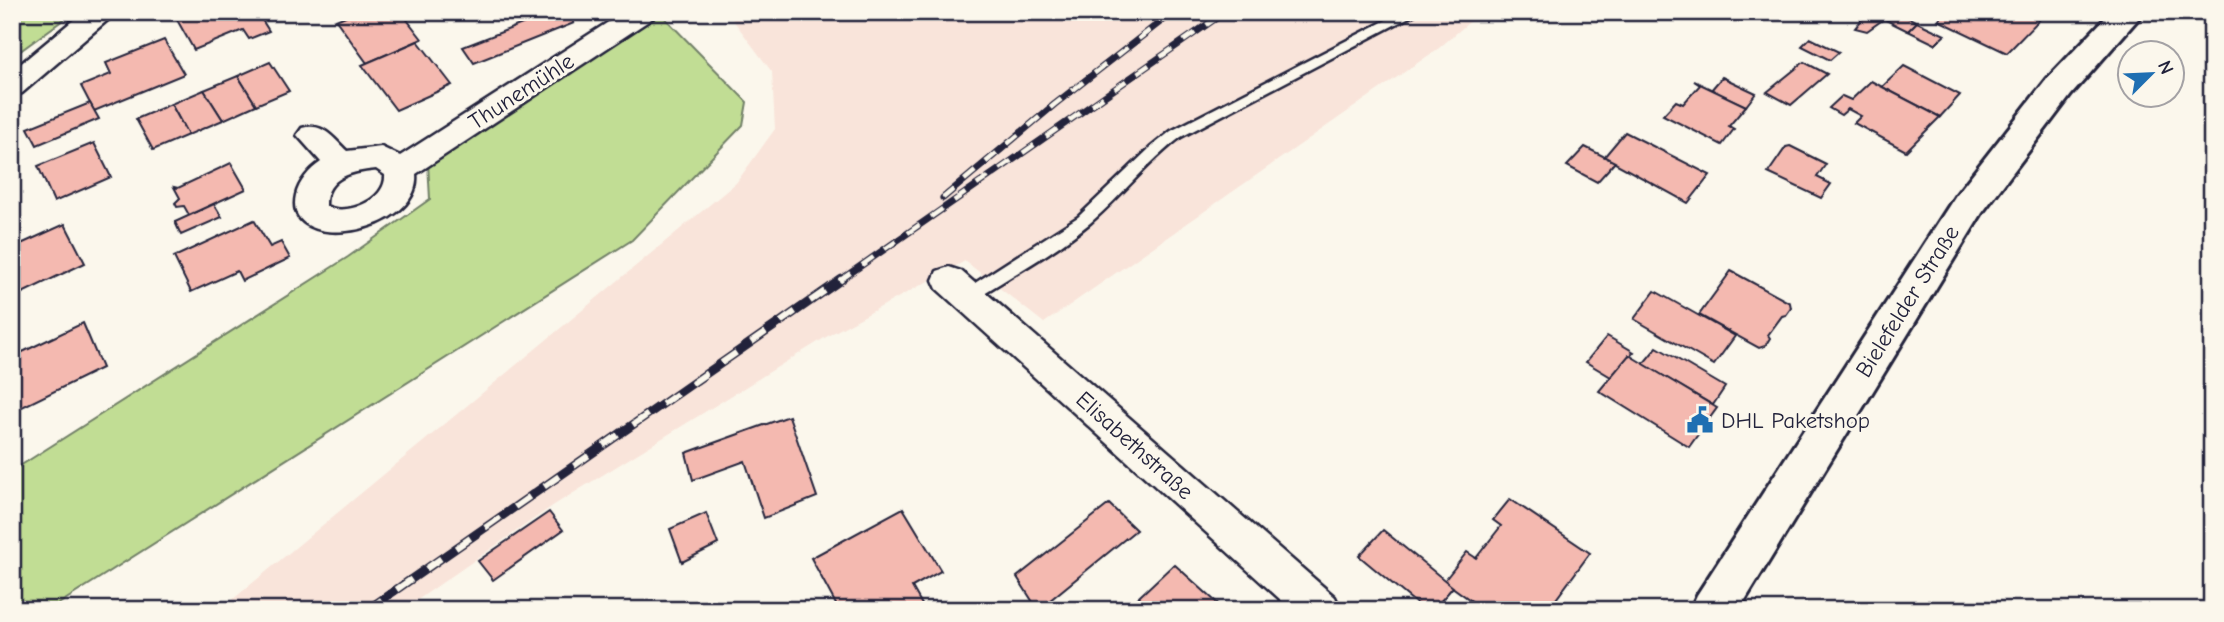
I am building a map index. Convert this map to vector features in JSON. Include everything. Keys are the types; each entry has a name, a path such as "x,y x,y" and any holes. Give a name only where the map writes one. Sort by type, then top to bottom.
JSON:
{"main road":[{"name":"Bielefelder Straße","path":"1713,610 1969,204 2059,87 2129,12"}],"street":[{"path":"12,86 90,20 104,12"},
{"name":"Thunemühle","path":"400,170 643,12"},
{"path":"312,135 342,163"},
{"path":"381,158 400,170 402,176 397,192 390,201 359,218 328,221 312,212 308,202 314,185 342,163 381,158"},
{"name":"Elisabethstraße","path":"958,288 1321,610"}],"lane":[{"path":"958,288 1073,228 1099,207 1156,148 1176,134 1413,12"}],"shaded area":[{"path":"727,12 1481,12 1439,48 1044,323 965,261 831,334 554,505 403,610 220,610 736,183 775,129 772,72"}],"green space":[{"path":"12,12 74,12 12,57"},
{"path":"661,14 747,102 743,125 632,240 49,610 12,610 12,471 348,257 430,199 428,163"}],"building":[{"path":"191,12 235,12 238,17 257,12 269,31 249,39 243,30 194,50 176,18"},
{"path":"355,12 401,12 422,39 367,63 336,20"},
{"path":"553,12 567,12 574,23 474,63 463,47"},
{"path":"1868,12 1898,12 1917,22 1908,31 1884,19 1867,31 1855,28"},
{"path":"1943,12 2047,12 2007,53 1938,20 1945,13"},
{"path":"1917,22 1945,35 1935,44 1908,31"},
{"path":"1810,38 1839,52 1830,60 1802,46"},
{"path":"164,40 184,74 94,111 81,86 111,74 106,63"},
{"path":"418,41 452,85 396,110 362,65"},
{"path":"270,62 289,91 256,105 238,76"},
{"path":"1804,62 1827,74 1791,105 1767,92"},
{"path":"1904,66 1960,95 1940,117 1882,87"},
{"path":"238,76 256,105 223,120 204,90"},
{"path":"1722,77 1756,93 1746,106 1711,90"},
{"path":"1694,81 1746,106 1729,126 1734,129 1722,145 1663,115 1676,101 1683,104 1700,85"},
{"path":"1871,81 1940,117 1906,151 1854,123 1861,116 1848,109 1841,115 1829,108 1842,96 1851,100"},
{"path":"204,90 223,120 188,135 171,104"},
{"path":"90,103 99,119 37,145 28,128"},
{"path":"171,104 188,135 153,150 136,119"},
{"path":"1625,132 1710,175 1688,203 1604,157"},
{"path":"94,143 111,177 54,202 38,166"},
{"path":"1790,146 1826,164 1817,177 1831,184 1821,198 1768,173 1786,147"},
{"path":"1585,147 1615,162 1597,182 1567,166"},
{"path":"231,163 246,189 189,215 184,206 177,207 175,203 180,198 174,187 178,188"},
{"path":"214,204 222,217 181,235 175,222"},
{"path":"254,220 270,247 281,242 290,258 242,281 237,271 191,292 174,257"},
{"path":"65,224 85,263 12,298 12,248"},
{"path":"1731,271 1790,303 1791,308 1768,335 1770,338 1765,346 1759,348 1699,315"},
{"path":"1655,291 1735,336 1714,365 1634,319"},
{"path":"83,323 102,368 12,412 12,357"},
{"path":"1607,336 1634,352 1611,377 1586,362"},
{"path":"1657,347 1725,387 1713,405 1643,364"},
{"path":"1629,355 1717,408 1689,447 1599,391"},
{"path":"789,416 817,497 764,518 745,461 693,480 686,453"},
{"path":"1510,499 1590,553 1548,610 1484,610 1444,581 1467,552 1476,558 1501,526 1493,520"},
{"path":"1109,504 1136,530 1038,610 1017,577"},
{"path":"903,508 941,571 912,587 925,610 839,610 811,558"},
{"path":"549,512 563,530 493,580 478,561"},
{"path":"706,513 718,544 682,562 670,529"},
{"path":"1383,530 1453,587 1433,610 1424,610 1359,556"},
{"path":"1174,564 1225,610 1125,610"}],"railway":[{"path":"943,198 1055,104 1173,12"},
{"path":"839,281 1225,12"},
{"path":"367,610 842,279"}],"place":[{"name":"DHL Paketshop","path":"1700,420"}]}
